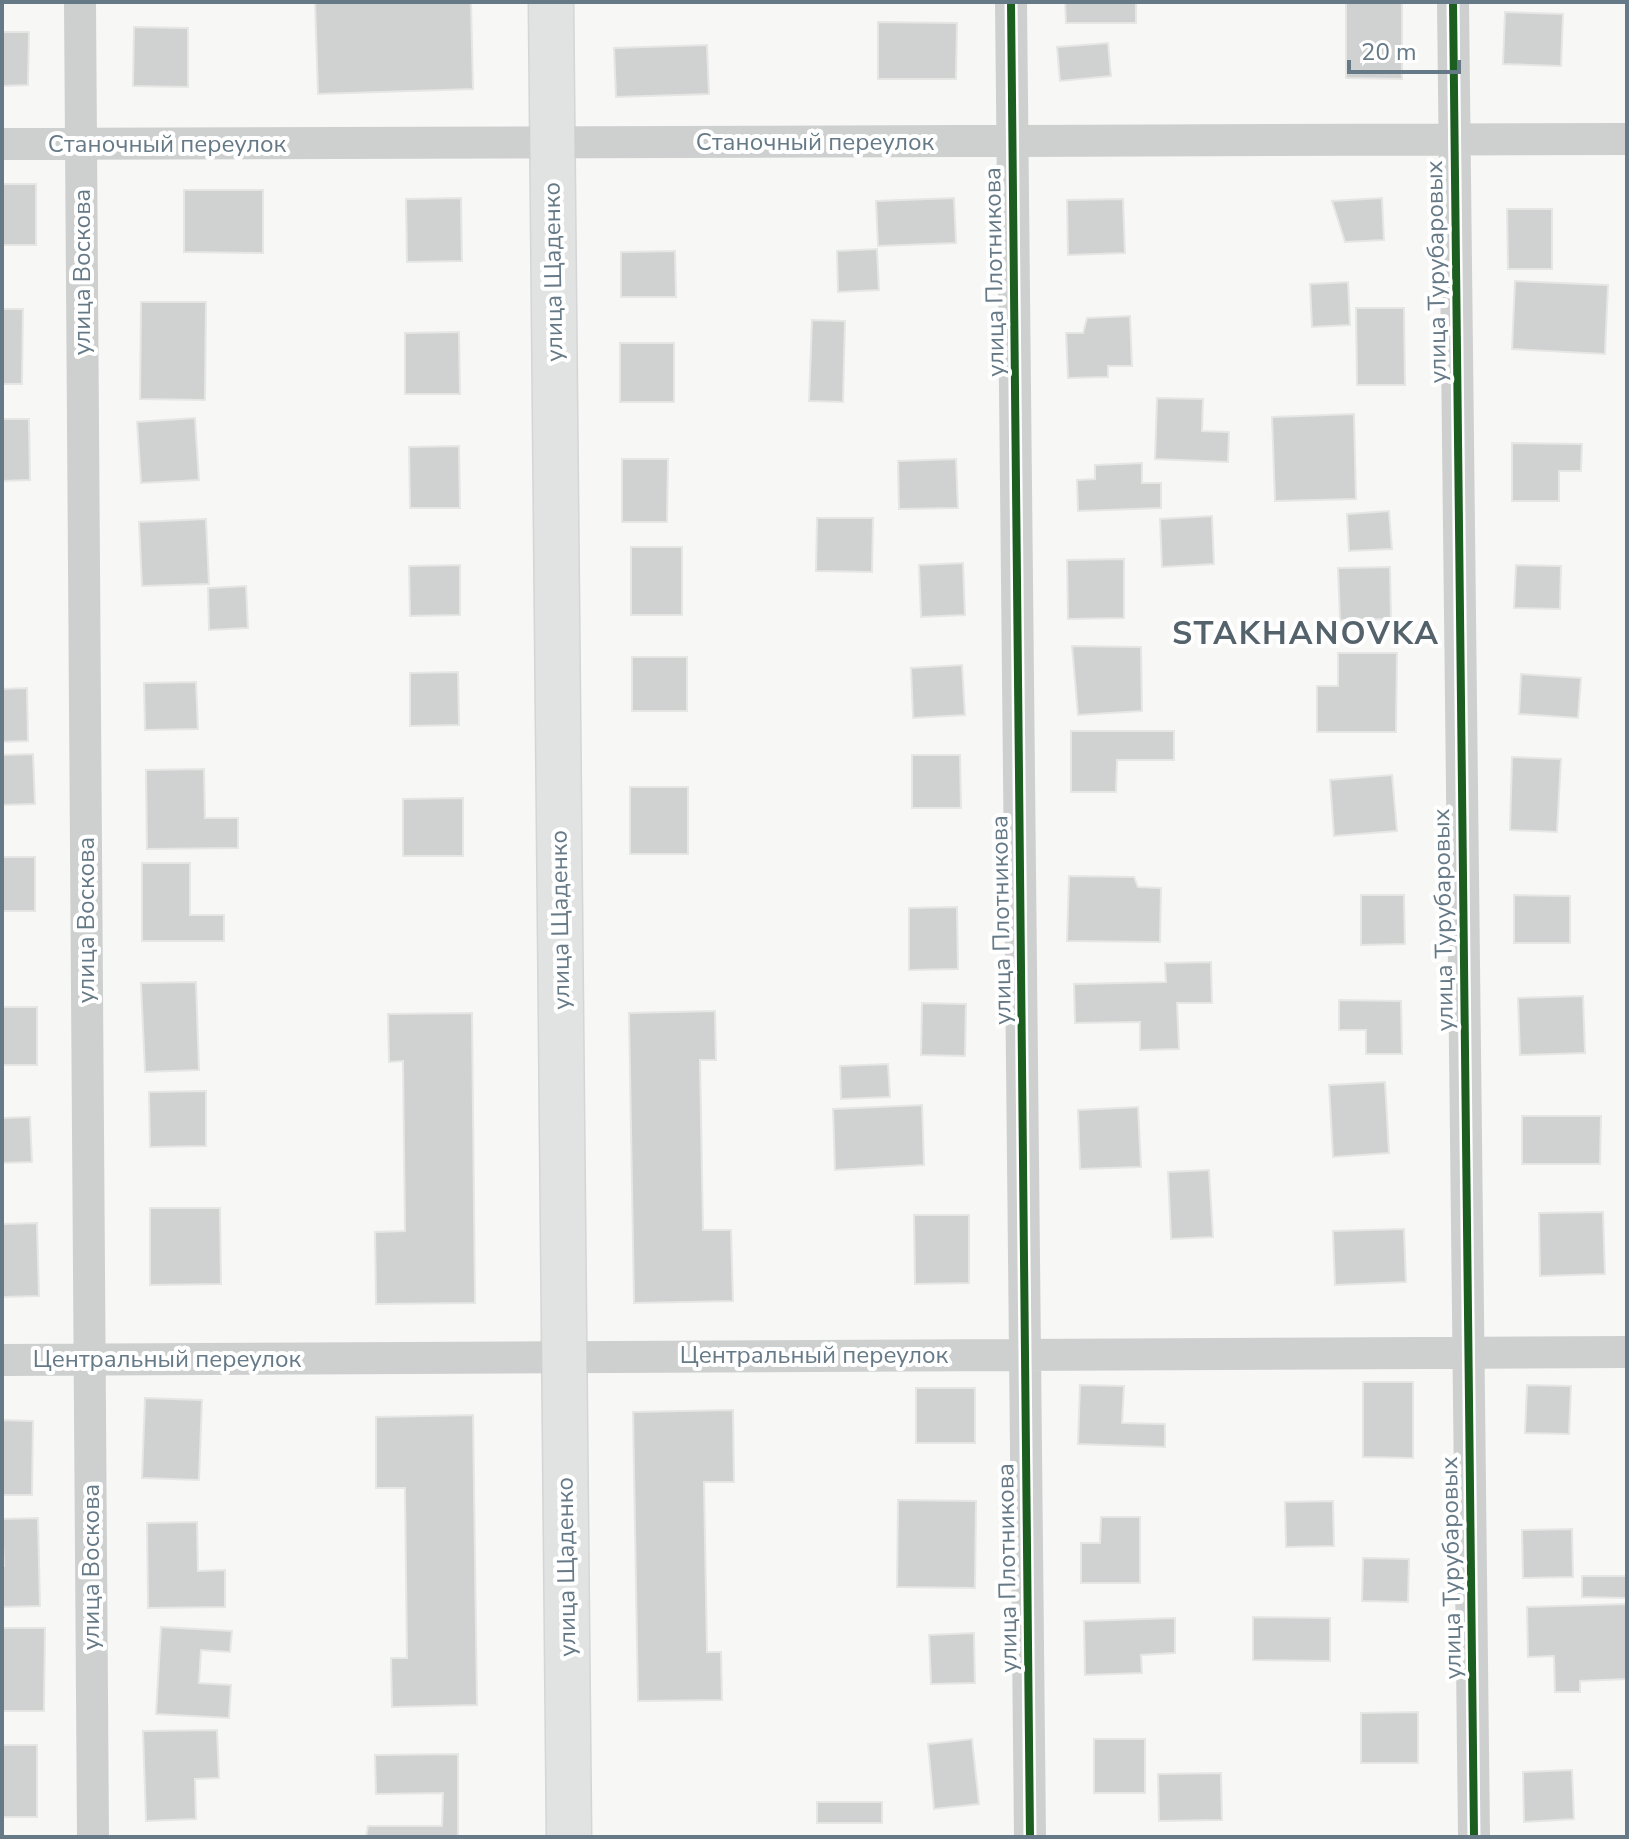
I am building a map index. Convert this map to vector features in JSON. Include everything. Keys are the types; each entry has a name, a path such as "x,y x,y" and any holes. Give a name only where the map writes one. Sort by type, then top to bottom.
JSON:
{"street":[{"name":"улица Воскова","path":"80,2 93,1837"},
{"name":"улица Щаденко","path":"551,2 569,1837"},
{"name":"улица Плотникова","path":"1011,2 1030,1837"},
{"name":"улица Турубаровых","path":"1453,2 1474,1837"},
{"name":"Станочный переулок","path":"2,144 1627,139"},
{"name":"Центральный переулок","path":"2,1360 1627,1352"}],"building":[{"path":"315,2 471,2 473,89 318,94"},
{"path":"1065,2 1136,2 1136,23 1066,23"},
{"path":"1346,2 1402,2 1402,79 1346,78"},
{"path":"1505,12 1563,14 1561,66 1503,64"},
{"path":"878,22 957,23 956,79 878,79"},
{"path":"134,27 188,28 188,87 133,86"},
{"path":"2,32 29,32 28,85 2,86"},
{"path":"1108,43 1111,76 1060,81 1057,47"},
{"path":"707,45 709,94 616,97 614,48"},
{"path":"2,184 36,184 36,245 2,245"},
{"path":"184,190 263,190 263,253 184,252"},
{"path":"461,198 462,261 407,262 406,199"},
{"path":"954,198 956,243 878,246 876,201"},
{"path":"1382,198 1384,240 1345,242 1332,201"},
{"path":"1123,199 1125,253 1068,255 1067,200"},
{"path":"1507,209 1552,209 1552,269 1508,269"},
{"path":"877,249 879,290 838,292 837,251"},
{"path":"675,251 676,297 621,297 621,252"},
{"path":"1515,281 1608,285 1605,354 1512,349"},
{"path":"1348,282 1350,325 1312,327 1310,284"},
{"path":"141,302 206,302 205,400 140,399"},
{"path":"1356,308 1404,308 1405,385 1357,385"},
{"path":"2,309 23,309 22,384 2,384"},
{"path":"1130,316 1132,366 1108,366 1108,377 1068,378 1066,333 1083,333 1087,318"},
{"path":"812,320 845,321 843,402 809,401"},
{"path":"459,332 460,394 405,394 405,333"},
{"path":"620,343 674,343 674,402 620,402"},
{"path":"1157,398 1203,399 1202,431 1229,432 1228,462 1155,459"},
{"path":"1354,414 1356,499 1275,501 1272,417"},
{"path":"195,418 199,480 141,483 137,422"},
{"path":"2,419 29,419 30,480 2,481"},
{"path":"1512,443 1582,444 1581,471 1559,471 1559,501 1512,501"},
{"path":"459,446 460,508 410,508 409,447"},
{"path":"622,459 668,459 667,522 622,522"},
{"path":"956,459 958,508 899,509 898,461"},
{"path":"1142,463 1142,483 1161,483 1161,508 1078,511 1077,480 1095,479 1095,465"},
{"path":"1389,511 1392,549 1349,551 1347,514"},
{"path":"1212,516 1214,564 1162,567 1160,519"},
{"path":"817,518 873,518 872,572 816,571"},
{"path":"206,519 209,584 142,586 139,522"},
{"path":"631,547 682,547 682,615 631,615"},
{"path":"1124,559 1124,618 1068,619 1067,560"},
{"path":"963,563 965,615 921,617 919,565"},
{"path":"460,565 460,615 410,616 409,566"},
{"path":"1516,565 1561,566 1560,609 1514,608"},
{"path":"1390,567 1391,619 1340,620 1338,568"},
{"path":"246,586 248,628 209,630 208,588"},
{"path":"1072,646 1141,647 1142,711 1078,715"},
{"path":"1338,653 1397,653 1396,732 1317,732 1317,686 1338,686"},
{"path":"632,657 687,657 687,711 632,711"},
{"path":"962,665 965,715 913,718 911,668"},
{"path":"458,672 459,725 410,726 410,673"},
{"path":"1521,674 1581,678 1578,718 1519,714"},
{"path":"196,682 198,729 145,730 144,683"},
{"path":"27,688 28,741 2,742 2,689"},
{"path":"1071,731 1174,731 1174,760 1117,760 1116,792 1071,792"},
{"path":"33,754 35,804 2,805 2,755"},
{"path":"912,755 960,755 961,808 912,808"},
{"path":"1512,757 1561,759 1557,832 1510,830"},
{"path":"204,769 205,818 238,818 238,848 147,849 146,770"},
{"path":"1392,775 1397,831 1334,836 1330,780"},
{"path":"630,787 688,787 688,854 630,854"},
{"path":"463,798 463,856 403,856 403,799"},
{"path":"2,857 35,857 35,911 2,911"},
{"path":"142,863 190,863 190,915 224,915 224,941 142,941"},
{"path":"1069,876 1134,877 1138,887 1161,888 1160,942 1067,941"},
{"path":"1361,895 1404,895 1405,944 1361,945"},
{"path":"1514,895 1570,896 1570,943 1514,943"},
{"path":"957,907 958,969 909,970 909,908"},
{"path":"1211,962 1212,1003 1177,1003 1179,1049 1140,1050 1140,1022 1075,1023 1074,984 1166,982 1165,963"},
{"path":"196,982 199,1070 145,1072 141,983"},
{"path":"1583,996 1585,1053 1520,1055 1518,998"},
{"path":"1339,1000 1401,1001 1402,1054 1366,1054 1366,1030 1339,1030"},
{"path":"922,1003 966,1004 965,1056 921,1055"},
{"path":"2,1007 37,1007 37,1065 2,1065"},
{"path":"715,1011 716,1060 700,1060 703,1230 731,1230 733,1301 634,1303 629,1013"},
{"path":"472,1013 475,1303 376,1304 375,1232 405,1231 403,1061 389,1062 388,1014"},
{"path":"888,1064 890,1097 841,1099 840,1066"},
{"path":"1385,1082 1389,1153 1333,1157 1329,1085"},
{"path":"206,1091 206,1146 150,1147 149,1092"},
{"path":"922,1105 924,1165 835,1170 833,1109"},
{"path":"1138,1107 1141,1167 1080,1169 1078,1110"},
{"path":"1522,1116 1601,1116 1600,1164 1522,1164"},
{"path":"30,1117 32,1162 2,1163 2,1118"},
{"path":"1209,1170 1213,1237 1171,1239 1168,1172"},
{"path":"150,1208 220,1208 221,1284 150,1285"},
{"path":"1603,1212 1605,1274 1540,1276 1539,1213"},
{"path":"914,1215 969,1215 969,1283 915,1284"},
{"path":"37,1223 39,1296 2,1297 2,1224"},
{"path":"1404,1229 1406,1282 1335,1285 1333,1231"},
{"path":"1363,1382 1413,1382 1413,1458 1363,1457"},
{"path":"1080,1385 1124,1386 1122,1423 1165,1424 1165,1447 1078,1444"},
{"path":"1527,1385 1571,1386 1569,1434 1525,1433"},
{"path":"916,1388 975,1388 975,1443 916,1443"},
{"path":"145,1398 202,1400 199,1480 142,1478"},
{"path":"733,1410 734,1482 704,1482 707,1652 721,1652 722,1700 638,1701 633,1412"},
{"path":"473,1415 477,1705 392,1707 391,1658 407,1658 405,1488 376,1488 376,1417"},
{"path":"2,1420 33,1421 32,1495 2,1495"},
{"path":"898,1500 976,1501 975,1588 897,1587"},
{"path":"1333,1501 1334,1546 1286,1547 1285,1502"},
{"path":"1101,1517 1140,1517 1140,1583 1081,1583 1081,1543 1100,1543"},
{"path":"38,1518 40,1606 2,1607 2,1519"},
{"path":"197,1522 198,1571 225,1570 225,1607 148,1608 147,1523"},
{"path":"1572,1529 1573,1577 1523,1578 1522,1530"},
{"path":"1363,1558 1409,1559 1408,1602 1362,1601"},
{"path":"1582,1576 1627,1576 1627,1598 1582,1597"},
{"path":"1627,1604 1627,1679 1580,1681 1580,1692 1555,1692 1554,1656 1528,1657 1527,1607"},
{"path":"1253,1617 1330,1618 1330,1661 1253,1660"},
{"path":"1175,1618 1175,1653 1141,1655 1142,1673 1085,1675 1084,1621"},
{"path":"161,1627 232,1631 230,1652 201,1650 199,1683 231,1685 229,1718 156,1714"},
{"path":"2,1628 45,1628 44,1711 2,1711"},
{"path":"974,1633 975,1683 931,1684 929,1635"},
{"path":"1418,1712 1418,1763 1361,1763 1361,1713"},
{"path":"217,1730 219,1778 195,1779 196,1819 146,1821 143,1731"},
{"path":"972,1739 979,1804 934,1809 928,1744"},
{"path":"1094,1739 1145,1739 1145,1793 1094,1793"},
{"path":"2,1745 37,1745 37,1817 2,1817"},
{"path":"458,1754 458,1837 366,1837 368,1826 442,1826 443,1793 376,1794 375,1755"},
{"path":"1572,1770 1574,1819 1524,1822 1523,1772"},
{"path":"1221,1773 1222,1820 1159,1821 1158,1774"},
{"path":"817,1802 882,1802 882,1823 817,1823"}],"cycle path":[{"path":"1011,2 1030,1837"},
{"path":"1453,2 1474,1837"}],"district":[{"name":"STAKHANOVKA","path":"1306,633"}]}
